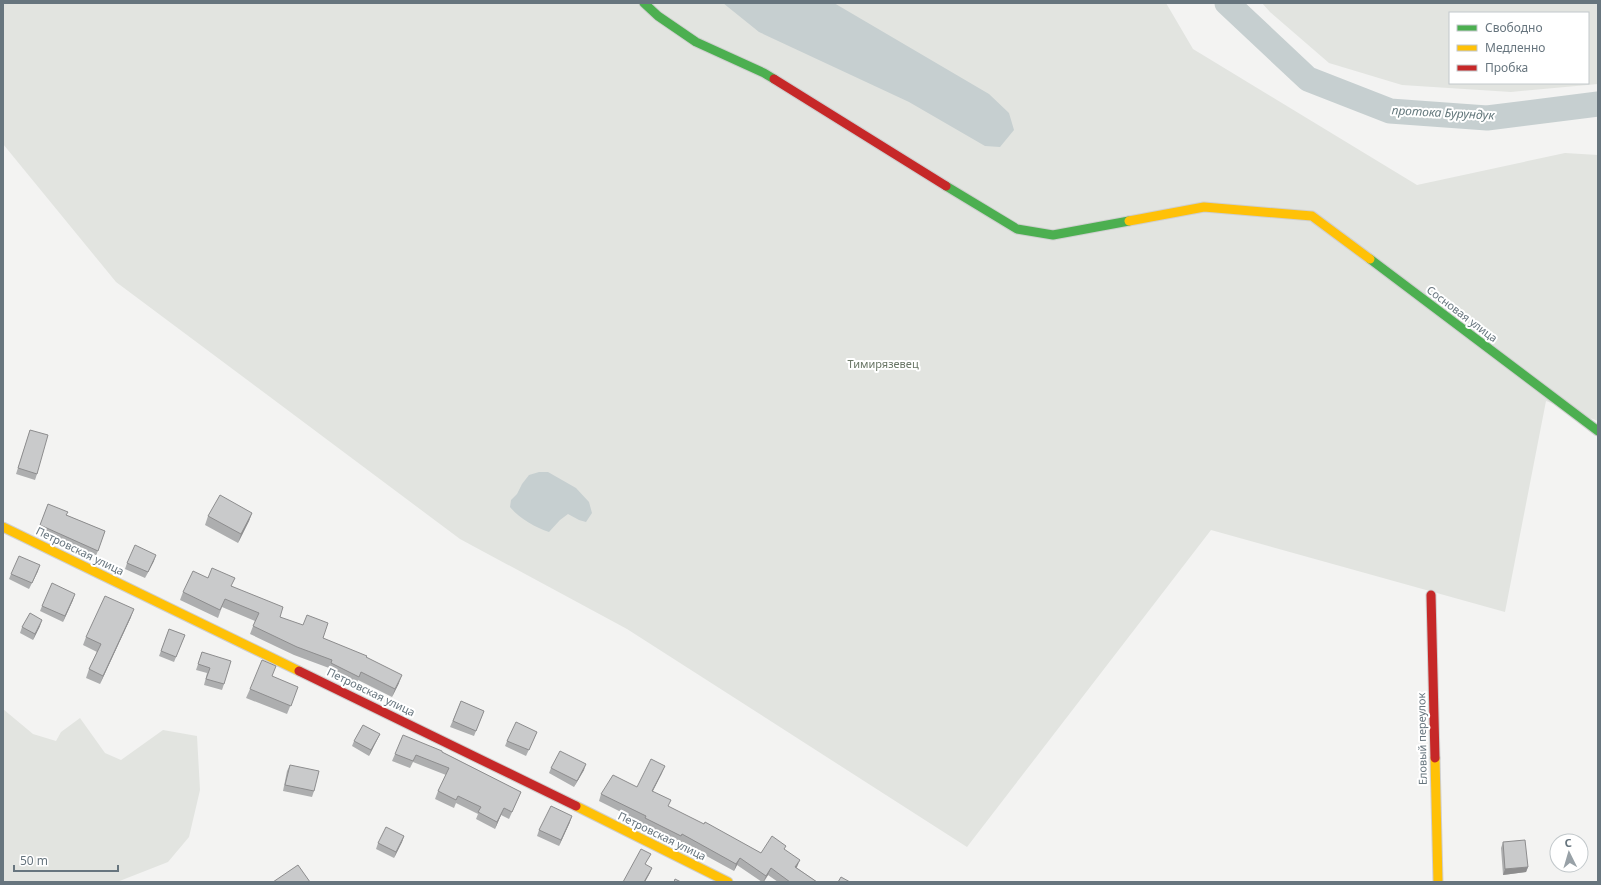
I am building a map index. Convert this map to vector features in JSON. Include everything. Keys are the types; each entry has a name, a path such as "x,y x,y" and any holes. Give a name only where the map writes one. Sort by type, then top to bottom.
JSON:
{"street":[{"name":"Сосновая улица","path":"644,3 658,16 696,42 764,73 907,163 1017,229 1054,235 1204,207 1312,216 1598,431"},
{"name":"Петровская улица","path":"3,528 420,729 728,882"},
{"name":"Еловый переулок","path":"1431,595 1438,882"}],"green space":[{"name":"Тимирязевец","path":"3,3 1166,3 1193,49 1417,185 1565,153 1598,155 1598,421 1546,401 1505,612 1211,530 967,847 627,629 460,539 116,282 3,144"},
{"path":"1262,3 1598,3 1598,84 1511,92 1402,85 1329,63 1270,12"},
{"path":"3,709 33,734 56,741 61,732 80,718 105,753 121,760 163,730 197,736 200,790 189,837 168,862 117,882 3,882"}],"shaded area":[{"path":"723,3 834,3 989,94 1009,113 1014,130 1000,147 985,146 909,102 759,32"},
{"path":"539,472 548,472 576,488 589,502 592,513 586,522 568,514 549,532 528,522 510,507 511,500 517,494 529,475"}],"building":[{"path":"30,430 48,435 37,474 18,468"},
{"path":"220,495 252,513 241,534 208,516"},
{"path":"48,504 68,512 66,515 105,531 98,551 40,525"},
{"path":"135,545 156,555 148,572 127,563"},
{"path":"19,556 40,565 32,583 11,574"},
{"path":"212,568 235,578 231,586 283,607 280,617 303,625 307,615 328,623 323,638 367,656 366,657 402,675 395,689 361,672 359,677 331,663 332,660 297,647 253,626 259,613 225,599 220,610 183,592 193,571 208,578"},
{"path":"52,583 75,594 65,616 42,606"},
{"path":"105,596 134,609 103,676 89,669 101,644 86,637"},
{"path":"30,613 42,620 35,634 22,627"},
{"path":"169,629 185,635 176,657 161,651"},
{"path":"202,652 231,661 224,684 206,679 210,668 198,664"},
{"path":"262,660 276,666 272,676 298,687 291,706 250,689"},
{"path":"461,701 484,711 476,731 453,721"},
{"path":"516,722 537,732 529,750 507,741"},
{"path":"363,725 380,734 371,750 354,741"},
{"path":"403,735 442,751 521,792 512,812 504,808 497,822 478,812 481,807 458,796 456,800 438,791 449,768 416,755 413,761 395,754"},
{"path":"560,751 586,764 577,781 551,768"},
{"path":"651,759 665,766 652,791 671,800 668,806 704,824 705,822 761,853 772,836 786,846 784,849 800,860 795,867 817,882 790,882 771,868 766,876 740,858 736,864 682,834 681,836 645,818 646,816 601,794 613,775 637,787"},
{"path":"290,765 319,771 314,791 285,785"},
{"path":"551,806 572,816 561,840 539,830"},
{"path":"386,827 404,836 396,852 378,843"},
{"path":"1525,840 1528,867 1505,869 1503,842"},
{"path":"641,849 651,854 645,864 652,868 644,882 623,882"},
{"path":"298,865 310,882 273,882"},
{"path":"841,877 850,882 838,882"},
{"path":"675,879 681,882 674,882"}],"waterway":[{"name":"протока Бурундук","path":"1227,3 1308,79 1390,111 1487,118 1598,104"}],"traffic: fast":[{"path":"644,3 658,16 696,42 774,79"},
{"path":"946,186 1017,229 1053,235 1129,221"},
{"path":"1370,259 1598,431"}],"traffic: slow":[{"path":"1129,221 1204,207 1312,216 1370,259"},
{"path":"3,527 299,671"},
{"path":"1435,758 1438,882"},
{"path":"576,806 728,882"}],"traffic: jam":[{"path":"774,79 946,186"},
{"path":"1431,595 1435,758"},
{"path":"299,671 576,806"}]}
